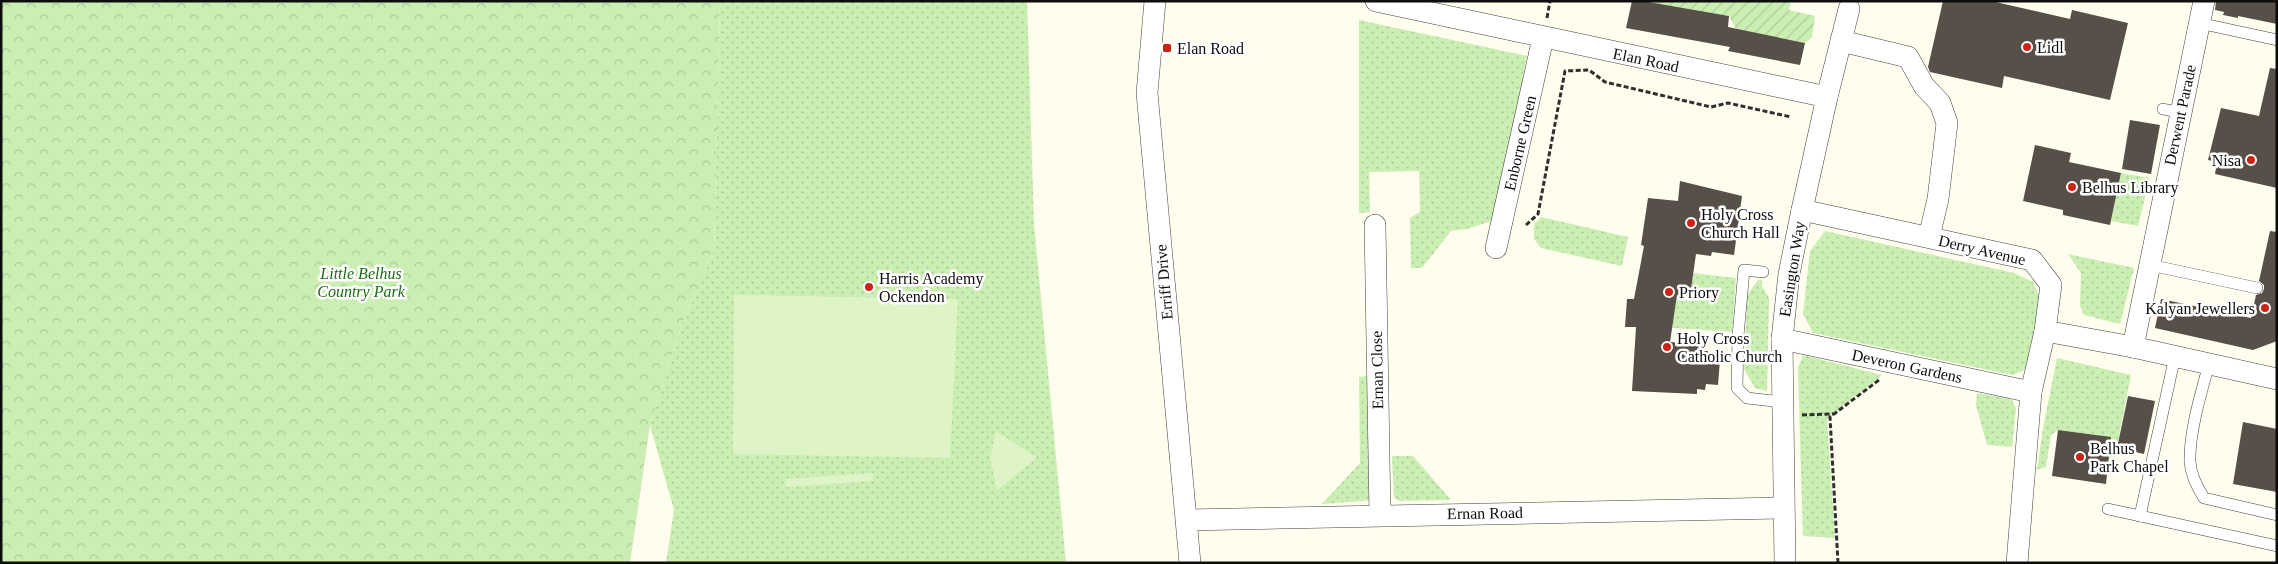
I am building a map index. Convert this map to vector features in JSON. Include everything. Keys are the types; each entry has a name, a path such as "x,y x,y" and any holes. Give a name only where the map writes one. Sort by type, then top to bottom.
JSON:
{"street":[{"name":"Erriff Drive","path":"1155,1 1147,93 1190,563"},
{"name":"Elan Road","path":"1376,1 1827,97"},
{"name":"Derwent Parade","path":"2133,347 2150,265 2172,111 2204,1"},
{"path":"1827,97 1849,8"},
{"name":"Enborne Green","path":"1496,248 1543,38"},
{"path":"1841,41 1908,57 1924,86 1940,103 1947,123 1938,199 1929,238"},
{"name":"Easington Way","path":"1784,563 1783,508 1789,409 1782,339 1790,274 1827,97"},
{"name":"Derry Avenue","path":"1802,210 2032,260 2051,285 2045,331"},
{"name":"Ernan Close","path":"1375,225 1380,515"},
{"path":"2017,563 2031,392 2045,331 2133,347 2277,379"},
{"name":"Deveron Gardens","path":"1782,339 2031,392"},
{"name":"Ernan Road","path":"1187,520 1783,508"}],"lane":[{"path":"2199,23 2277,40"},
{"path":"2150,265 2257,288"},
{"path":"1763,272 1744,270 1738,336 1738,388 1747,398 1789,409"},
{"path":"2140,516 2175,356"},
{"path":"2208,364 2196,413 2190,463 2195,483 2204,498 2277,515"},
{"path":"2108,509 2277,546"}],"path":[{"path":"1526,225 1538,214 1565,71 1589,70 1604,82 1711,107 1728,103 1791,117"},
{"path":"1838,563 1830,417 1885,376"},
{"path":"1789,409 1833,414"}],"green space":[{"name":"Little Belhus Country Park","path":"1,1 720,1 714,250 682,324 650,425 630,563 1,563"},
{"name":"Harris Academy Ockendon","path":"720,1 1027,1 1034,224 1066,563 666,563 674,510 650,425 682,324 714,250"},
{"path":"1643,1 1791,1 1789,10 1815,16 1812,37 1805,43 1736,29 1729,16"},
{"path":"1359,20 1527,56 1522,79 1527,88 1498,219 1467,229 1451,231 1422,268 1411,268 1410,218 1420,212 1419,171 1369,172 1370,212 1359,213"},
{"path":"2121,173 2150,178 2138,226 2111,221"},
{"path":"1541,217 1628,237 1622,266 1541,248 1534,239 1534,224"},
{"path":"1825,231 2014,273 2033,282 2041,299 2029,368 2012,375 1813,333 1803,314 1810,251"},
{"path":"2068,254 2134,268 2120,324 2084,315 2080,306 2081,273"},
{"path":"1693,273 1736,278 1732,332 1660,327 1677,295 1690,296"},
{"path":"1758,280 1762,280 1762,286 1769,298 1767,391 1755,388 1744,369 1747,295"},
{"path":"734,295 958,299 950,458 733,454"},
{"path":"1803,355 1882,375 1827,419 1835,538 1803,536 1798,368"},
{"path":"2057,358 2131,375 2114,460 2104,459 2097,435 2058,430 2051,435 2046,467 2037,470"},
{"path":"1374,375 1377,500 1322,504 1360,463 1359,377"},
{"path":"1977,393 2011,399 2016,408 2012,447 1987,445 1976,405"},
{"path":"996,431 1037,458 997,490 990,458"},
{"path":"1392,456 1413,456 1451,500 1400,501 1394,498"},
{"path":"873,473 873,481 786,487 785,479"}],"building":[{"path":"1632,1 1643,1 1729,16 1728,27 1805,43 1800,65 1728,51 1730,47 1626,28"},
{"name":"Lidl","path":"1943,1 1991,1 2070,19 2072,10 2128,23 2110,100 2004,76 2002,88 1930,72 1928,67"},
{"path":"2216,1 2277,1 2277,24 2223,15 2224,12 2215,10"},
{"path":"2270,68 2277,69 2277,188 2215,174 2217,162 2208,160 2221,108 2259,116"},
{"path":"2130,120 2160,125 2151,174 2122,169"},
{"name":"Belhus Library","path":"2035,145 2071,153 2069,162 2121,173 2110,225 2063,215 2063,210 2023,201"},
{"path":"1680,181 1742,196 1734,255 1712,252 1711,256 1696,254 1690,296 1677,295 1670,342 1699,344 1699,351 1708,351 1707,359 1720,360 1718,385 1706,384 1705,390 1697,389 1697,394 1632,391 1636,327 1625,327 1627,299 1634,299 1644,246 1641,245 1648,198 1678,201"},
{"path":"2270,231 2277,232 2277,341 2253,350 2155,328 2161,299 2251,318 2256,295 2262,293 2264,289 2264,285 2259,281"},
{"path":"2128,396 2155,401 2144,454 2117,448"},
{"path":"2243,422 2277,429 2277,492 2233,484"},
{"name":"Belhus Park Chapel","path":"2058,430 2111,437 2106,484 2052,476"}],"place":[{"name":"Lidl","path":"2027,47"},
{"name":"Elan Road","path":"1167,48"},
{"name":"Nisa","path":"2251,160"},
{"name":"Belhus Library","path":"2072,187"},
{"name":"Holy Cross Church Hall","path":"1691,223"},
{"name":"Harris Academy Ockendon","path":"869,287"},
{"name":"Priory","path":"1669,292"},
{"name":"Kalyan Jewellers","path":"2265,308"},
{"name":"Holy Cross Catholic Church","path":"1667,347"},
{"name":"Belhus Park Chapel","path":"2080,457"}]}
